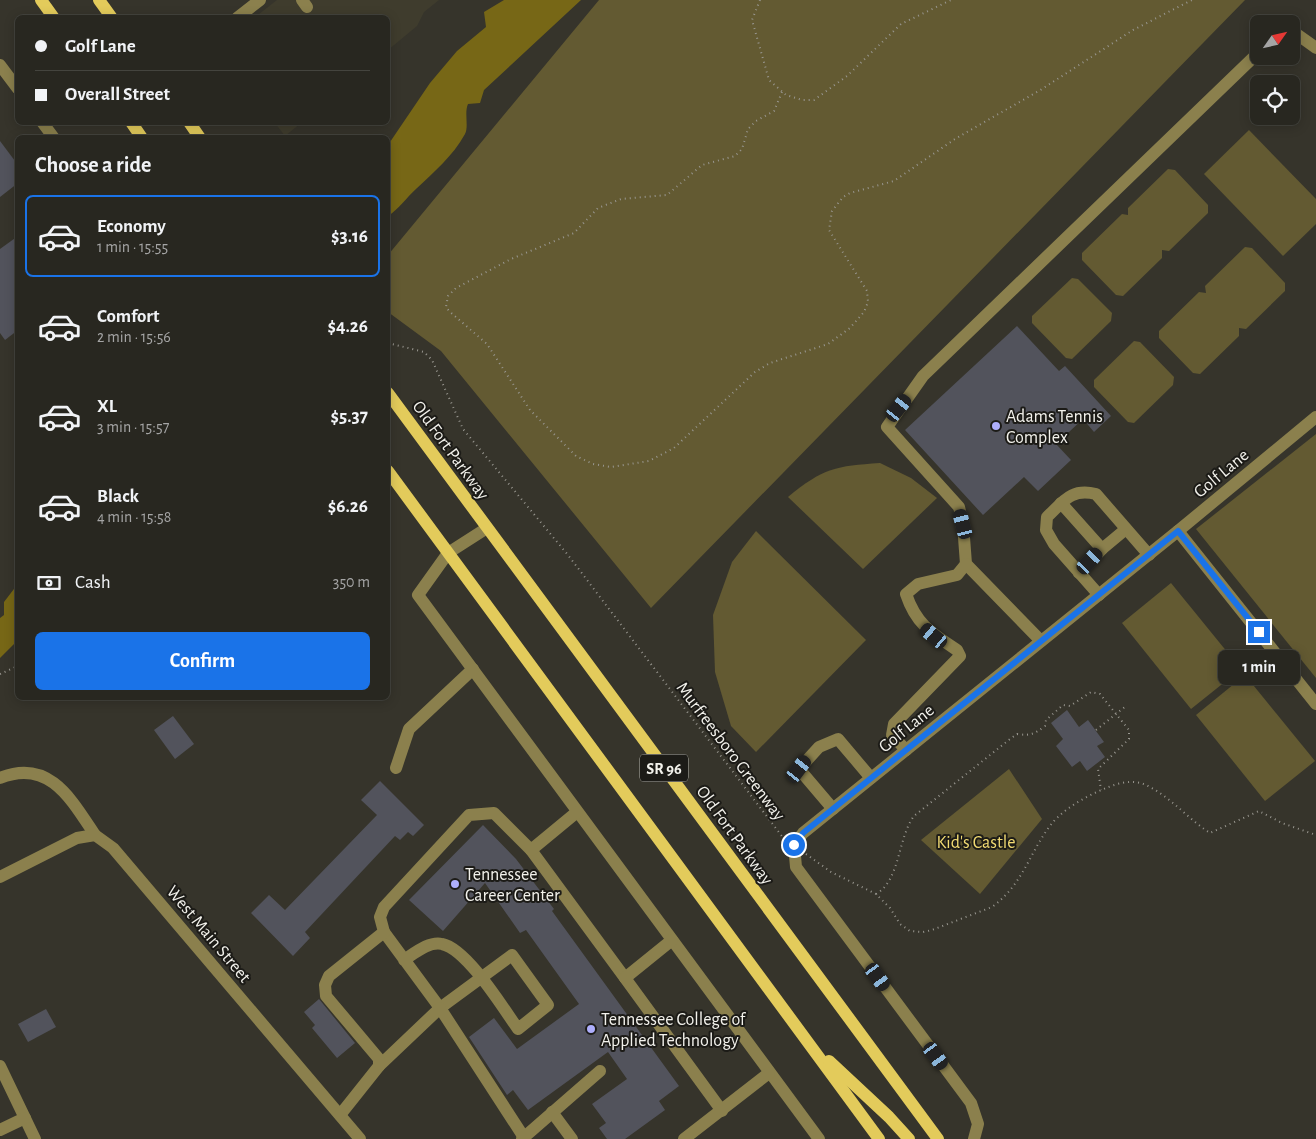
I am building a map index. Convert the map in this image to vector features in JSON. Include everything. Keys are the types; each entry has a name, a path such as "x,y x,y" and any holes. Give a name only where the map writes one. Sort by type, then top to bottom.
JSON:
{"main road":[{"path":"41,0 52,15"},
{"path":"99,0 110,15"},
{"name":"Old Fort Parkway","path":"390,398 938,1139"},
{"name":"SR 96","path":"390,474 879,1139"},
{"path":"807,1040 889,1117 909,1139"}],"street":[{"path":"240,15 260,0"},
{"path":"1300,37 1316,48"},
{"path":"1041,641 966,564 963,524 959,507 887,428 923,376 1250,61"},
{"path":"0,65 15,86"},
{"name":"Golf Lane","path":"794,845 803,833 1178,531 1316,417"},
{"path":"1099,595 1054,544 1046,530 1046,517 1072,494 1084,491 1096,494 1149,554"},
{"path":"1061,504 1102,549"},
{"path":"487,528 448,553 418,595 819,1139"},
{"path":"1079,573 1126,528"},
{"path":"1178,531 1316,704"},
{"path":"906,750 892,734 894,724 960,656 957,650 924,627 912,612 906,594 918,584 957,575 966,564"},
{"path":"396,768 409,729 473,669"},
{"path":"833,809 799,769 819,747 838,739 871,778"},
{"name":"West Main Street","path":"0,778 32,772 49,778 69,796 95,834 113,848 360,1139"},
{"path":"600,1071 523,1138 440,1008 384,932 380,917 384,907 470,815 481,812 494,813 531,850 722,1111"},
{"path":"531,850 577,812"},
{"path":"0,878 76,838 95,834"},
{"path":"794,845 796,867 971,1103 978,1124 974,1139"},
{"path":"379,1066 379,1059 326,996 325,985 329,976 384,932"},
{"path":"625,978 672,940"},
{"path":"340,1115 379,1066 440,1008 481,977 512,955 548,1006 518,1029 481,977 457,950 442,943 427,946 404,960"},
{"path":"0,1066 34,1139"},
{"path":"684,1139 769,1073"},
{"path":"552,1112 572,1139"},
{"path":"0,1130 25,1118"}],"path":[{"path":"760,0 752,20 769,80 782,92 802,100 814,100 847,76 901,24 951,0"},
{"path":"782,92 774,111 756,121 748,129 742,149 736,156 702,165 667,195 621,199 598,208 574,233 474,277 456,288 448,296 446,307 449,311 487,344 530,410 564,446 582,460 598,466 611,467 637,464 660,456 678,444 755,372 770,363 820,347 836,339 861,316 868,302 865,287 829,230 832,211 843,197 850,193 876,188 894,181 955,139 1042,89 1133,30 1192,0"},
{"name":"Murfreesboro Greenway","path":"390,344 424,352 432,360 464,429 568,555 781,837 831,872 876,894 890,908 900,924 910,931 924,932 992,907 1010,892 1022,877 1053,822 1082,799 1115,785 1135,782 1145,785 1178,806 1210,833 1259,811 1282,823 1316,835"},
{"path":"0,674 15,667"},
{"path":"876,894 888,881 907,825 914,816 1017,734 1029,736 1037,732 1045,726 1046,720 1063,705 1070,706 1091,692 1100,694 1129,730 1129,739 1098,769 1102,790"},
{"path":"1096,730 1126,706"}],"shaded area":[{"path":"277,0 439,0 424,12 417,26 390,48 390,15 258,15"},
{"path":"504,0 581,0 484,90 480,103 468,104 466,131 455,150 390,214 390,142 430,83 457,51 486,27 484,12"},
{"path":"277,125 299,125 286,135"},
{"path":"15,588 15,643 0,658 0,618 4,615 4,602"}],"green space":[{"path":"599,0 1245,0 651,608 441,351 390,313 390,253"},
{"path":"1249,130 1316,199 1316,224 1283,256 1204,174"},
{"path":"1168,169 1175,170 1208,205 1208,213 1169,251 1162,250 1162,258 1123,296 1116,295 1082,260 1082,253 1122,214 1128,215 1128,208"},
{"path":"1245,247 1252,248 1285,283 1285,291 1246,329 1239,328 1239,336 1200,374 1193,373 1159,338 1159,331 1199,292 1206,293 1205,286"},
{"path":"1072,278 1078,279 1112,313 1111,321 1072,359 1066,358 1032,323 1032,316"},
{"path":"1134,341 1140,342 1174,377 1173,385 1134,423 1128,422 1094,387 1094,380"},
{"path":"1316,434 1316,678 1196,529"},
{"path":"880,463 911,478 937,498 863,569 788,497 811,480 831,470 841,467"},
{"path":"756,531 866,640 756,752 731,726 715,672 713,615 732,562"},
{"path":"1171,583 1241,669 1191,709 1122,623"},
{"path":"1245,675 1315,761 1265,801 1196,715"},
{"name":"Kid's Castle","path":"1009,769 1042,819 980,894 921,840"}],"building":[{"path":"0,141 15,161 15,185 0,197"},
{"path":"15,238 15,332 5,340 0,333 0,249"},
{"path":"1017,326 1059,371 1065,366 1111,416 1094,432 1083,419 1056,444 1071,460 1038,491 1024,477 983,515 905,430"},
{"path":"1067,710 1079,727 1088,720 1104,742 1097,746 1105,757 1087,771 1080,761 1072,767 1056,746 1063,739 1051,723"},
{"path":"173,716 194,744 175,759 154,730"},
{"path":"380,781 424,825 413,836 408,832 400,840 395,836 305,932 310,938 293,956 251,913 269,895 285,910 377,815 361,800"},
{"name":"Tennessee College of Applied Technology","path":"483,825 516,859 554,909 552,911 679,1086 659,1101 665,1110 625,1139 607,1139 599,1128 606,1123 592,1104 627,1079 608,1052 528,1110 513,1090 507,1095 469,1037 494,1018 517,1049 579,1004 526,930 520,933 485,883 443,931 409,900"},
{"path":"319,999 355,1043 337,1058 312,1028 315,1025 304,1012"},
{"path":"46,1009 56,1027 28,1042 18,1024"}],"place":[{"name":"Adams Tennis Complex","path":"996,426"},
{"name":"Tennessee Career Center","path":"455,884"},
{"name":"Tennessee College of Applied Technology","path":"591,1029"}],"route":[{"path":"794,845 803,833 1178,531 1259,632"}]}
